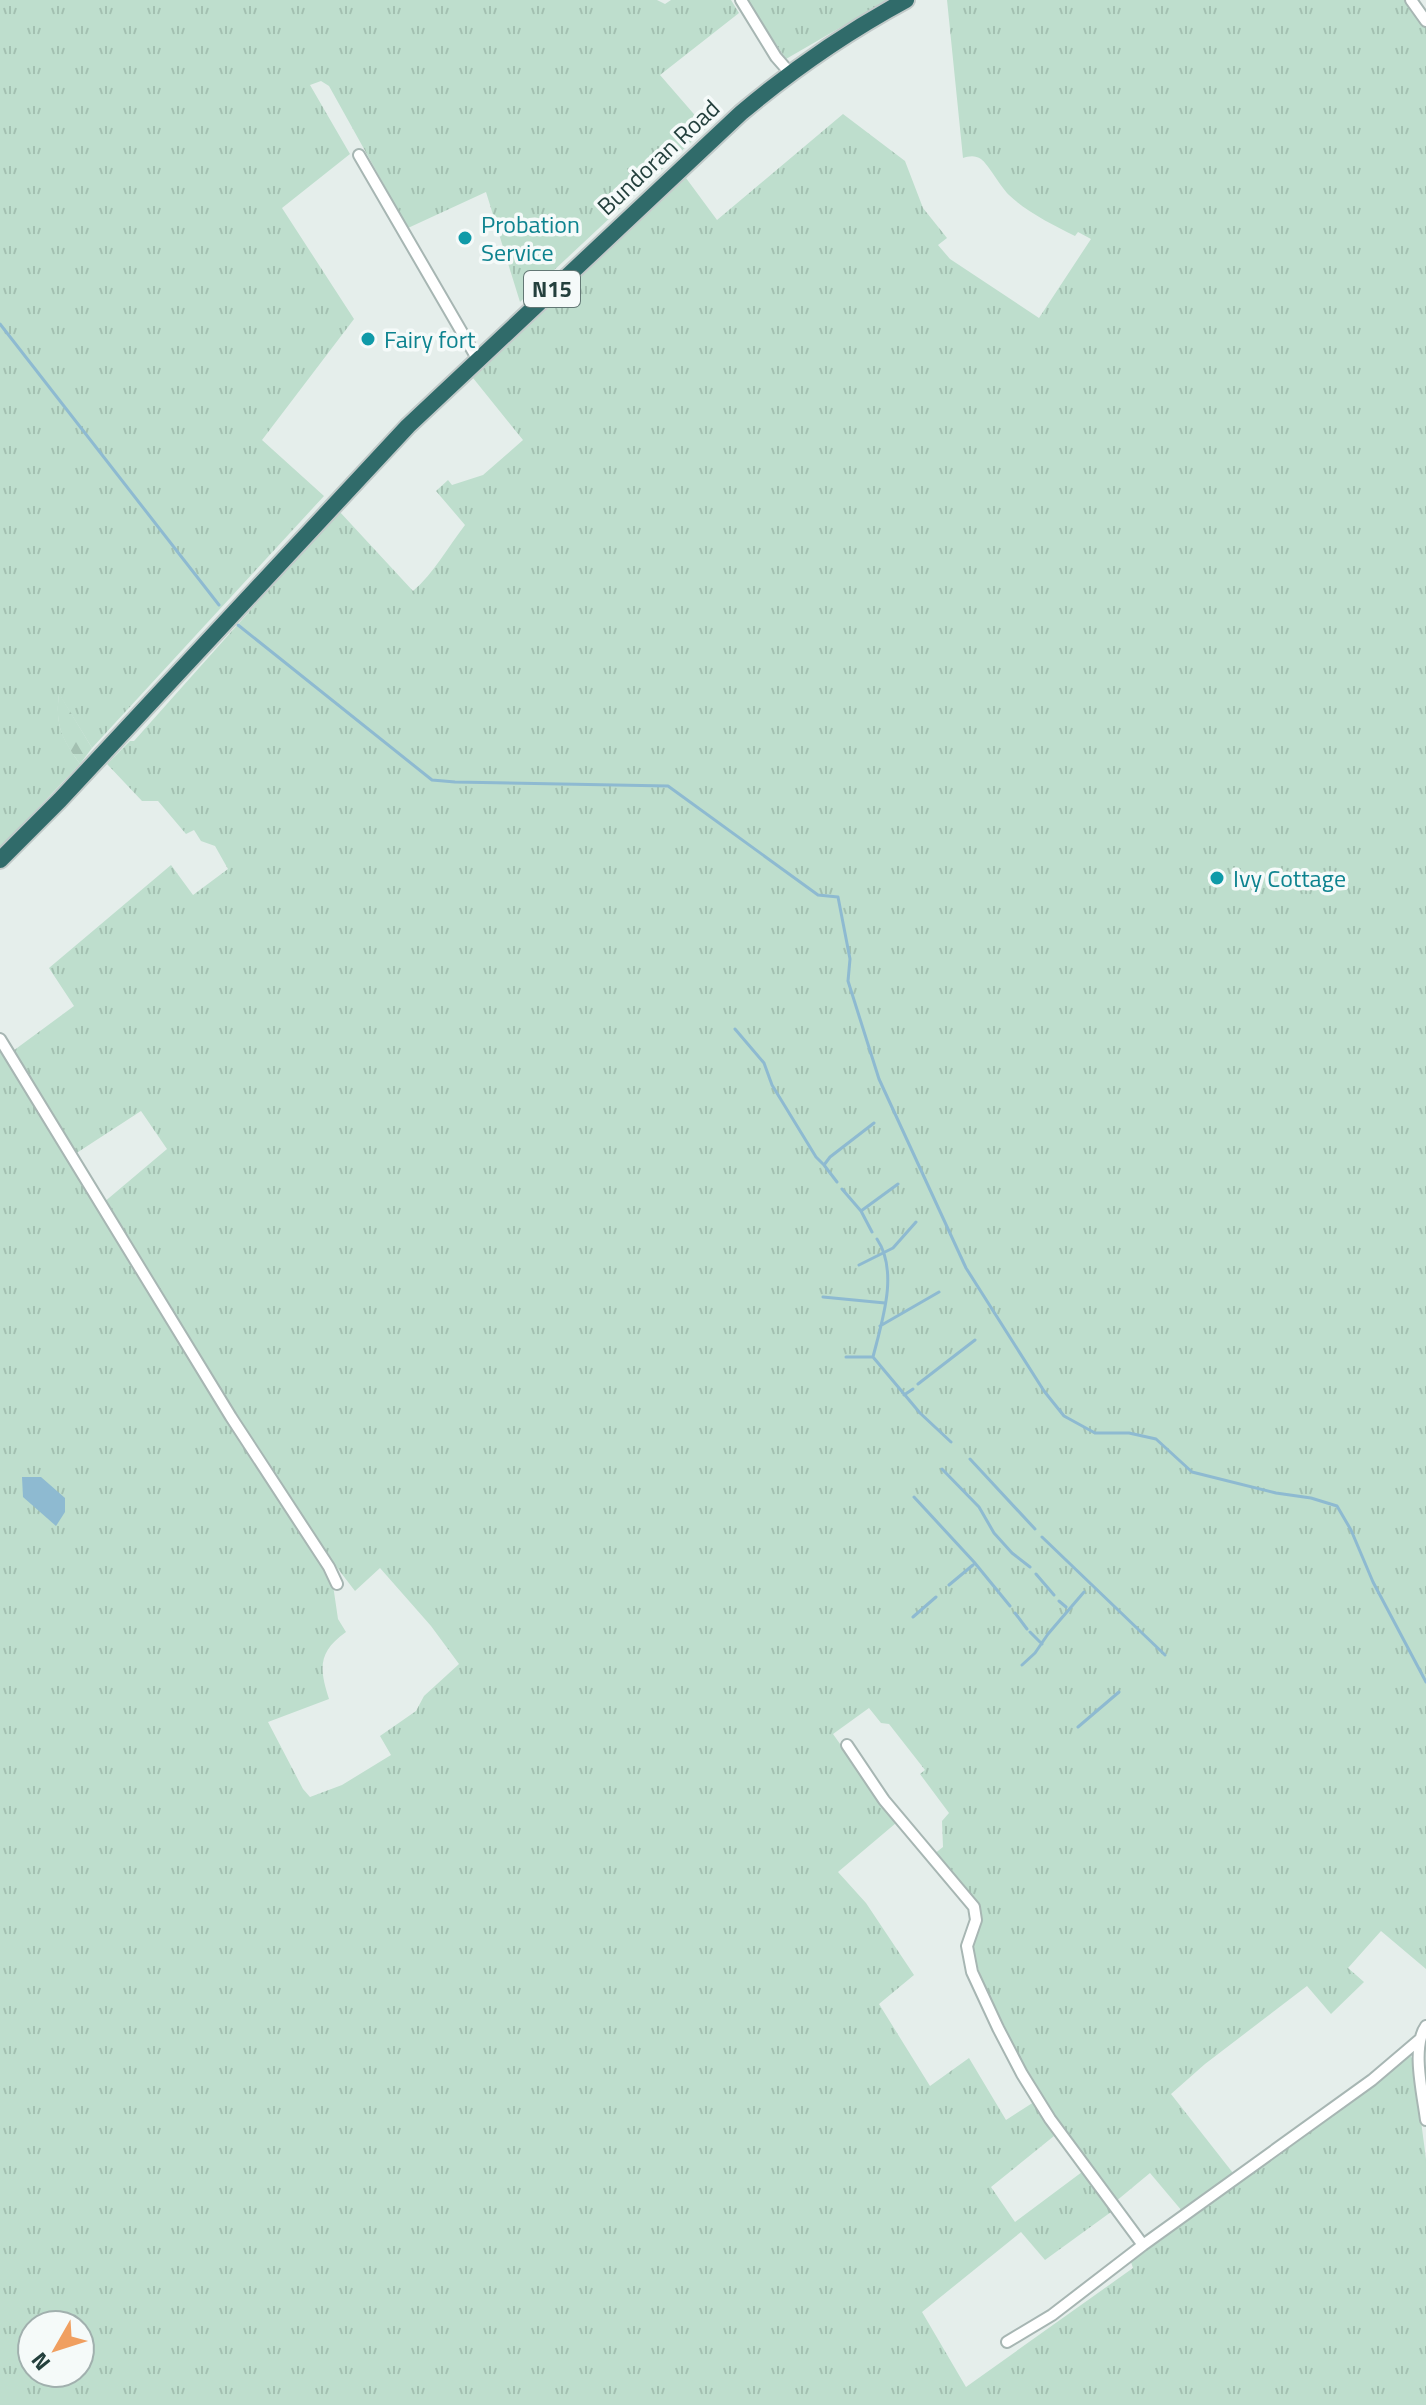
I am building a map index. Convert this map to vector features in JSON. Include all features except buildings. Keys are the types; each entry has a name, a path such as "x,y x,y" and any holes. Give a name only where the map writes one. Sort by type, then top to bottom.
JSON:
{"highway":[{"name":"Bundoran Road","path":"0,860 60,800 393,441 478,360 709,141 790,73 906,0"}],"street":[{"path":"741,0 776,57 790,73"},
{"path":"1411,0 1426,21"},
{"path":"359,155 478,360"},
{"path":"0,1039 337,1584"},
{"path":"847,1745 884,1800 974,1907 976,1920 967,1946 972,1972 998,2028 1050,2119 1143,2245"},
{"path":"1007,2342 1052,2315 1143,2245 1372,2080 1419,2040 1426,2026"},
{"path":"1419,2040 1426,2120"}],"green space":[{"path":"0,0 657,0 665,4 671,0 731,0 739,13 660,75 706,128 520,302 486,192 408,228 329,86 321,81 310,85 350,154 282,208 354,319 262,440 324,496 92,748 59,694 61,731 80,764 0,848"},
{"path":"747,0 888,0 786,59"},
{"path":"947,0 1406,0 1426,28 1426,1969 1381,1931 1348,1968 1364,1982 1331,2014 1307,1986 1171,2094 1233,2173 1182,2211 1150,2173 1115,2202 1023,2068 989,1997 972,1952 981,1913 934,1854 943,1847 942,1821 949,1813 920,1774 925,1770 889,1724 881,1723 869,1708 833,1734 896,1823 838,1872 866,1903 914,1975 879,2004 930,2086 969,2058 1006,2120 1034,2102 1054,2136 991,2187 1015,2222 1082,2172 1111,2212 1045,2260 1021,2232 922,2312 966,2387 1133,2268 1131,2262 1410,2055 1426,2159 1426,2405 0,2405 0,1045 333,1585 338,1619 346,1632 330,1647 323,1661 329,1699 268,1722 303,1789 310,1797 342,1785 391,1755 380,1736 416,1711 424,1696 459,1664 431,1626 380,1568 355,1591 318,1543 103,1203 167,1149 141,1111 75,1154 13,1051 74,1006 49,968 171,865 193,895 228,869 215,846 201,841 194,830 186,834 158,801 142,801 107,764 130,741 134,741 339,511 413,591 421,584 465,525 436,491 448,480 452,485 483,475 523,440 473,378 686,178 717,220 843,114 905,161 923,208 947,238 938,245 950,259 1039,318 1091,239 1078,232 1075,236 1032,213 1009,195 981,159 972,156 963,158"},
{"path":"59,693 92,748 80,764 61,731"}],"water":[{"path":"22,1477 41,1477 65,1498 65,1512 56,1526 23,1497"}],"waterway":[{"path":"0,324 219,605"},
{"path":"238,625 432,780 668,786 818,895 838,897 850,959 848,981 879,1079 966,1268 1044,1391 1064,1416 1095,1433 1129,1433 1156,1439 1192,1472 1337,1506 1426,1682"},
{"path":"735,1029 764,1063 772,1085 824,1165"},
{"path":"837,1182 824,1165 874,1123"},
{"path":"861,1211 898,1184"},
{"path":"842,1189 861,1211 872,1232"},
{"path":"859,1265 893,1248 916,1222"},
{"path":"873,1357 888,1281 884,1252 877,1239"},
{"path":"880,1326 939,1292"},
{"path":"823,1297 885,1303"},
{"path":"918,1384 975,1340"},
{"path":"846,1357 873,1357 920,1413 951,1442"},
{"path":"904,1395 913,1389"},
{"path":"970,1459 1035,1529"},
{"path":"942,1469 979,1507 994,1533 1030,1567"},
{"path":"914,1497 1010,1606"},
{"path":"1042,1537 1165,1655"},
{"path":"949,1585 973,1565"},
{"path":"1036,1574 1054,1595"},
{"path":"1022,1665 1084,1592"},
{"path":"913,1617 936,1597"},
{"path":"1059,1601 1066,1607"},
{"path":"1015,1613 1027,1629"},
{"path":"1030,1632 1042,1644"},
{"path":"1078,1727 1119,1692"}],"place":[{"name":"Probation Service","path":"465,238"},
{"name":"Fairy fort","path":"368,339"},
{"name":"Ivy Cottage","path":"1217,878"}]}
